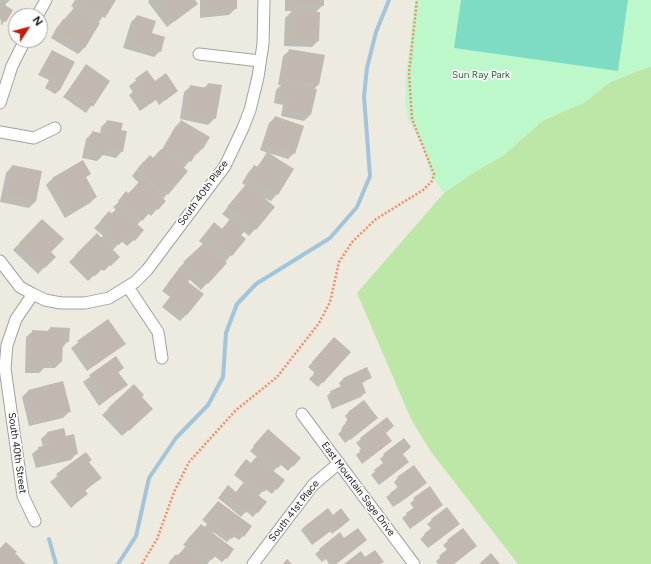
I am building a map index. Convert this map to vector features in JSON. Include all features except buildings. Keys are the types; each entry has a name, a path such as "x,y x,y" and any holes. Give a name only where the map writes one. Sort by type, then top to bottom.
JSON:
{"street":[{"name":"South 40th Place","path":"33,294 45,300 61,303 85,303 109,298 128,287 146,270 225,166 250,110 260,61 264,0"},
{"path":"0,103 12,66 21,48"},
{"path":"199,54 260,61"},
{"path":"0,132 34,138 55,128"},
{"path":"0,261 20,287 33,294"},
{"path":"128,287 158,332 162,358"},
{"name":"South 40th Street","path":"33,294 16,319 7,345 5,368 23,496 35,521"},
{"name":"East Mountain Sage Drive","path":"302,414 414,564"},
{"name":"South 41st Place","path":"253,564 313,485 339,463"}],"path":[{"path":"142,564 157,540 174,492 189,462 236,410 277,377 319,323 330,302 339,262 352,242 376,219 423,190 432,181 434,174 412,119 409,73 417,0"}],"green space":[{"name":"Sun Ray Park","path":"415,0 651,0 651,66 610,82 585,102 542,121 504,155 471,174 444,193 431,175 423,147 408,119 405,104 406,75"},
{"path":"461,0 628,0 618,71 454,48"},
{"path":"651,66 651,564 518,564 431,452 411,419 357,293 444,193 471,174 504,155 542,121 585,102 610,82"}],"waterway":[{"path":"118,564 136,536 149,478 176,438 208,405 223,377 226,333 237,304 256,284 330,238 357,207 370,176 364,96 367,68 376,32 389,0"},
{"path":"49,539 56,564"}]}
